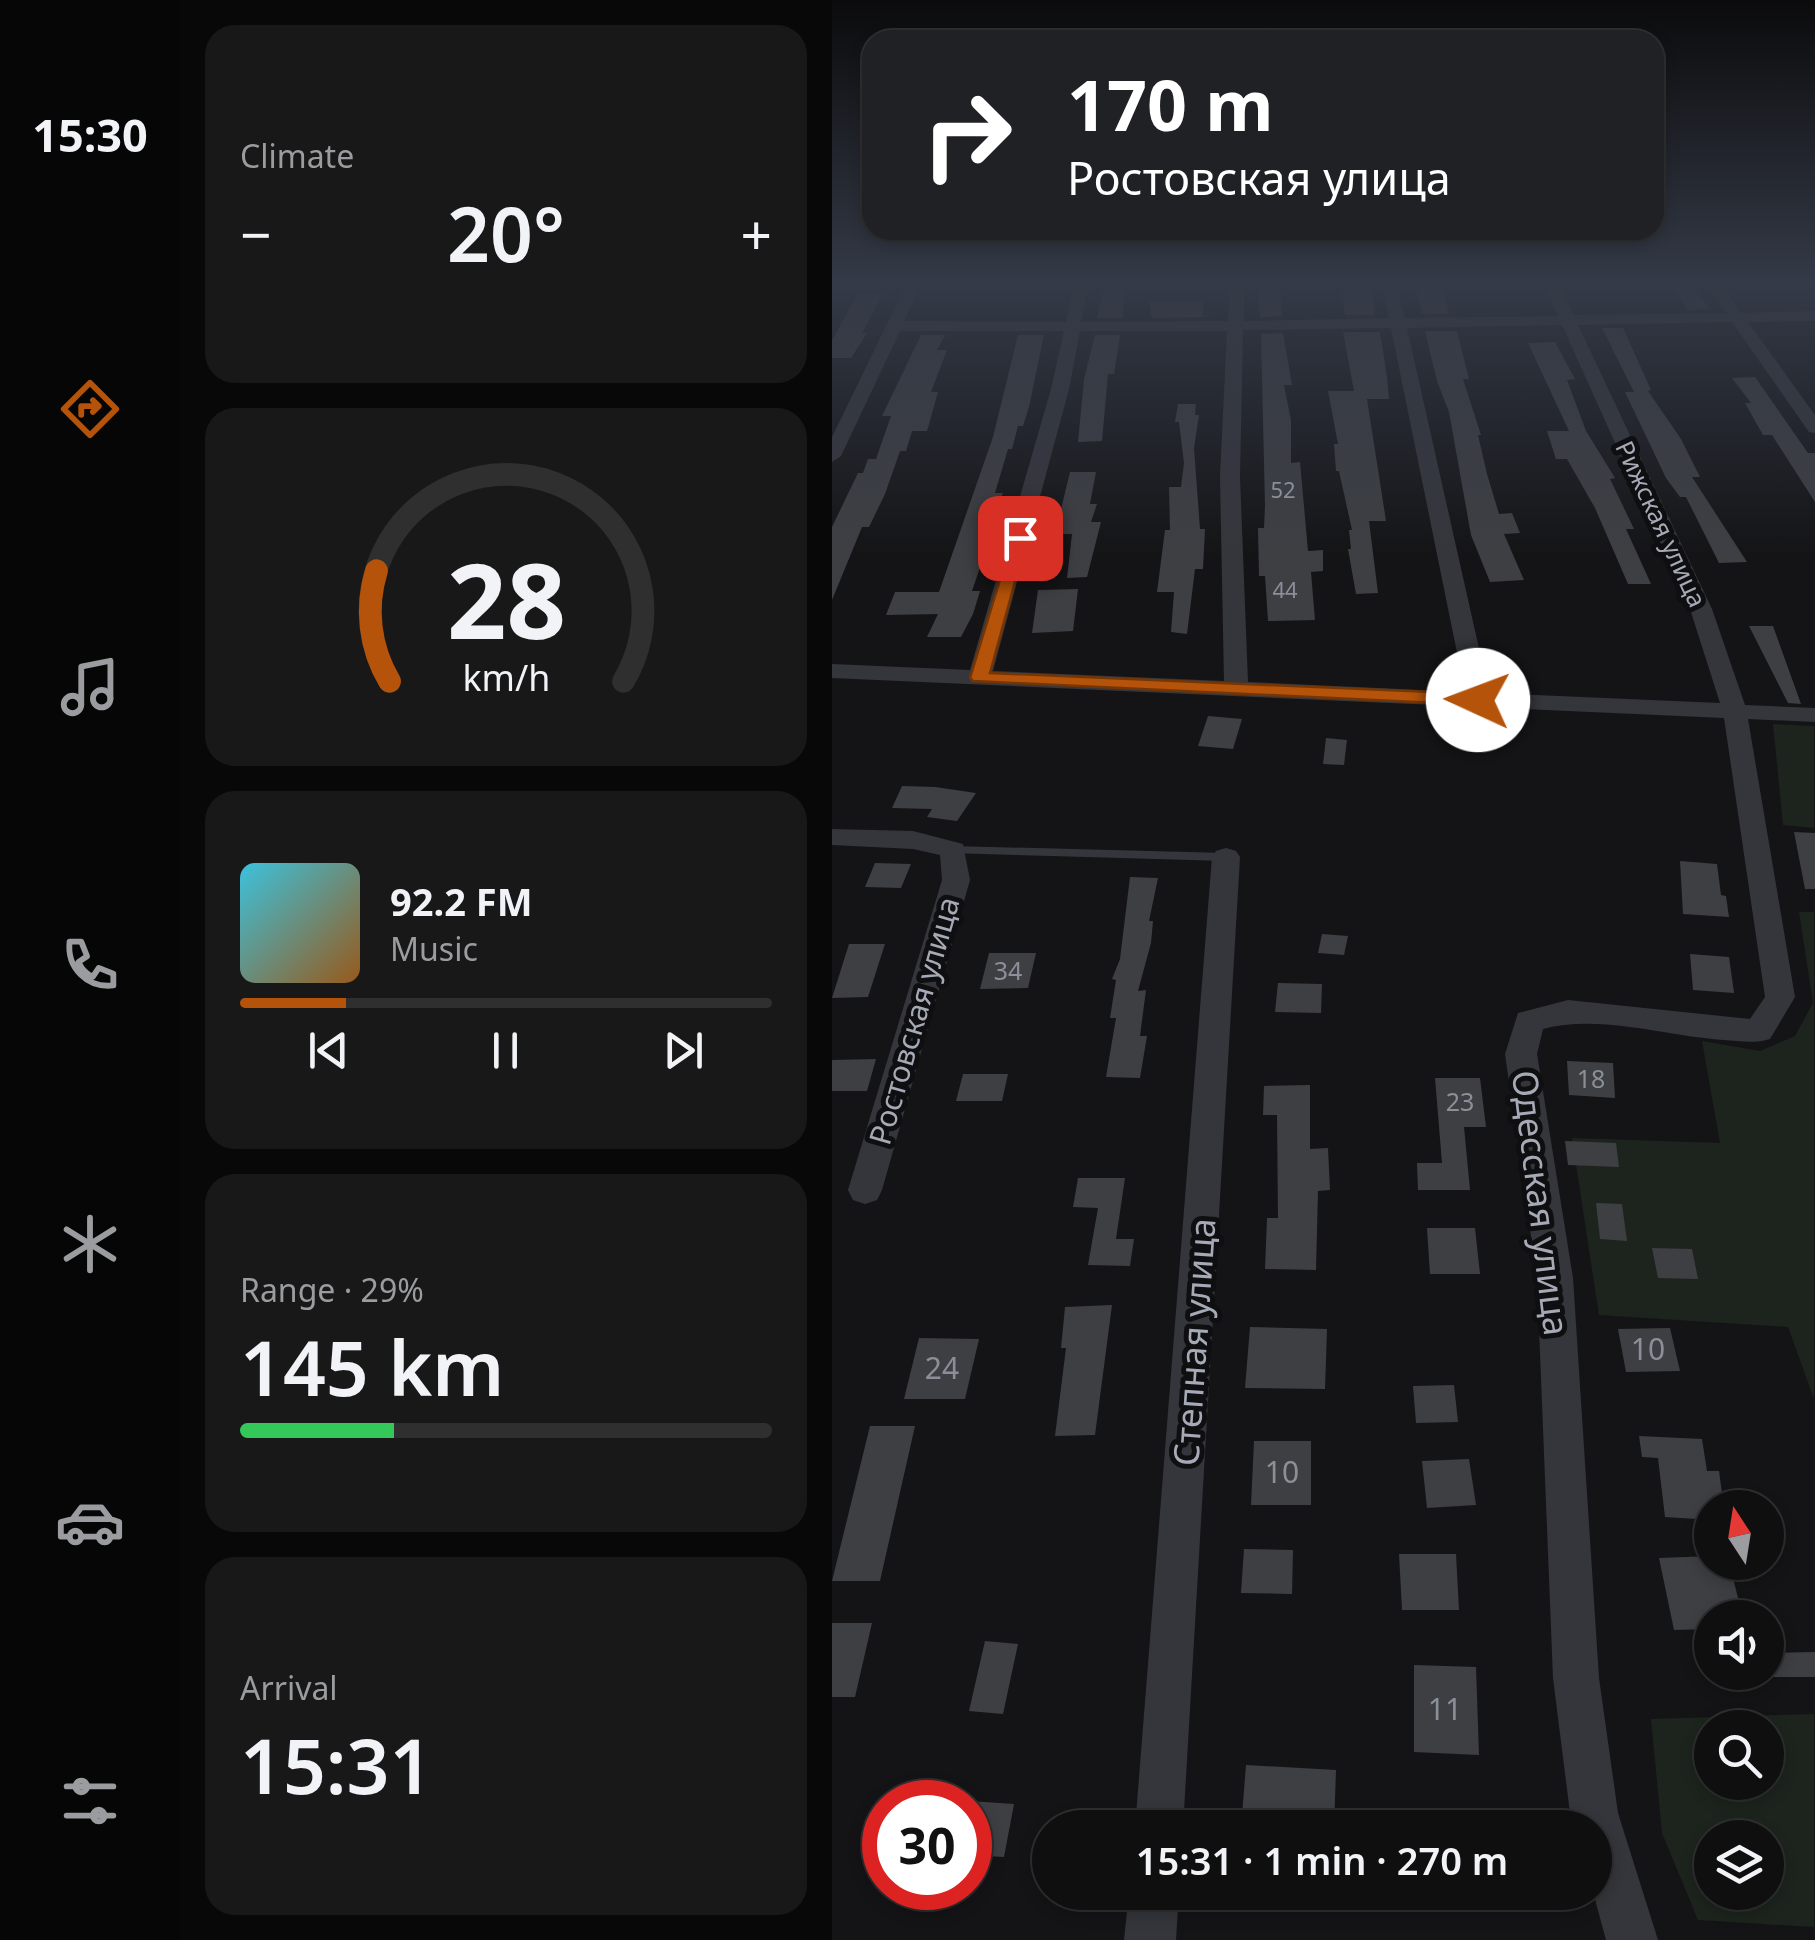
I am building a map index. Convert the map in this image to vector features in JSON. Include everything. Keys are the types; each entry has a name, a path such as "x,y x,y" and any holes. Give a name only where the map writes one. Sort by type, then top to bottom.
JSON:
{"street":[{"path":"832,456 872,376"},
{"path":"979,678 1040,468 1062,376"},
{"path":"1235,376 1230,477 1236,690"},
{"path":"1410,376 1478,700"},
{"name":"Рижская улица","path":"1593,376 1701,609 1735,712"},
{"path":"1778,376 1814,428"},
{"path":"832,671 1814,714"},
{"name":"Одесская улица","path":"1632,1940 1594,1814 1576,1678 1555,1278 1521,1054 1529,1021 1568,1010 1700,1028 1759,1030 1780,997 1735,712"},
{"path":"832,837 912,840 953,850"},
{"name":"Ростовская улица","path":"864,1190 956,880 953,850"},
{"name":"Степная улица","path":"1160,1810 1226,856"},
{"path":"1150,1940 1152,1910"}],"lane":[{"path":"953,850 1226,856"}],"shaded area":[{"path":"1773,724 1814,726 1814,828 1783,825"},
{"path":"1799,912 1814,912 1814,1399 1788,1327 1599,1315 1572,1138 1720,1143 1702,1041 1760,1051 1795,1036 1813,1003"},
{"path":"1814,1714 1814,1927 1698,1920 1662,1833 1651,1719 1694,1718 1694,1800 1784,1800 1784,1715"}],"building":[{"path":"901,376 937,376 931,392 938,392 927,431 912,431 906,451 900,451 885,494 869,527 862,527 832,600 832,527 858,473 863,473 868,459 876,459 891,416 882,416"},
{"path":"1008,376 1036,376 1023,426 1018,426 1012,449 1008,449 995,493 1003,493 986,535 991,535 972,591 980,591 973,614 961,637 927,637 938,614 886,615 895,592 939,592 993,437"},
{"path":"1085,376 1108,376 1102,441 1078,442"},
{"path":"1262,376 1290,376 1292,385 1284,385 1291,420 1291,463 1300,462 1308,551 1323,550 1323,571 1311,572 1315,620 1268,621 1265,576 1259,576 1258,528 1264,528"},
{"path":"1351,376 1387,376 1389,399 1367,399 1386,521 1369,521 1378,593 1356,594 1348,549 1352,530 1336,471 1334,444 1338,444 1328,391 1354,391"},
{"path":"1436,376 1468,376 1469,379 1463,379 1499,514 1512,513 1520,533 1504,534 1524,580 1490,582 1471,535 1449,412"},
{"path":"1543,376 1573,376 1575,379 1567,380 1586,431 1615,478 1610,479 1634,529 1626,529 1651,584 1628,584 1595,508 1567,459 1556,459 1547,431 1569,431"},
{"path":"1626,376 1644,376 1651,390 1648,391 1681,439 1700,477 1692,477 1747,562 1719,563 1686,497 1680,497 1666,478 1625,392 1634,392"},
{"path":"1755,377 1808,453 1815,453 1815,502 1772,435 1763,435 1745,403 1751,403 1732,378"},
{"path":"1178,404 1196,404 1195,415 1199,415 1194,448 1200,529 1205,529 1203,569 1195,569 1187,634 1171,632 1174,592 1157,592 1165,530 1170,530 1169,487 1181,487 1184,463 1179,422 1175,422"},
{"path":"1070,472 1096,472 1090,504 1097,504 1091,522 1101,522 1087,577 1067,578 1072,534 1055,534"},
{"path":"1078,589 1073,631 1032,633 1038,590"},
{"path":"1749,626 1773,626 1801,704 1788,703"},
{"path":"1208,716 1242,719 1233,749 1198,746"},
{"path":"1326,738 1347,740 1344,765 1323,764"},
{"path":"902,786 976,793 957,821 927,817 932,809 892,808"},
{"path":"1794,832 1815,833 1815,889 1805,889"},
{"path":"1680,861 1717,864 1729,917 1683,914"},
{"path":"875,863 911,864 901,888 865,887"},
{"path":"1130,877 1158,878 1149,921 1153,921 1151,943 1138,991 1146,990 1140,1036 1147,1036 1140,1078 1106,1077 1116,1018 1110,1018 1116,980 1112,979 1120,959"},
{"path":"1322,934 1348,936 1344,955 1318,953"},
{"path":"849,944 885,944 868,997 832,998"},
{"path":"989,953 1036,953 1028,988 980,989"},
{"path":"1690,954 1729,957 1734,993 1693,990"},
{"path":"1278,983 1322,984 1321,1013 1275,1012"},
{"path":"876,1059 867,1091 832,1091 832,1060"},
{"path":"1567,1061 1613,1063 1615,1098 1569,1095"},
{"path":"963,1074 1008,1074 1002,1101 956,1101"},
{"path":"1435,1078 1480,1078 1486,1127 1464,1127 1470,1190 1418,1190 1417,1163 1442,1163"},
{"path":"1310,1085 1310,1149 1328,1148 1330,1190 1318,1191 1316,1270 1265,1269 1267,1218 1278,1218 1277,1115 1263,1115 1264,1086"},
{"path":"1565,1141 1616,1143 1619,1167 1568,1165"},
{"path":"1078,1178 1125,1178 1116,1239 1134,1239 1130,1266 1088,1265 1098,1208 1073,1207"},
{"path":"1596,1203 1622,1204 1627,1241 1600,1239"},
{"path":"1427,1228 1475,1228 1480,1274 1430,1274"},
{"path":"1652,1248 1692,1249 1698,1279 1658,1278"},
{"path":"1112,1305 1095,1435 1055,1436 1066,1348 1061,1348 1065,1307"},
{"path":"1250,1327 1327,1329 1325,1389 1245,1388"},
{"path":"1670,1328 1680,1371 1626,1372 1618,1329"},
{"path":"919,1338 979,1339 965,1399 904,1399"},
{"path":"1454,1385 1458,1422 1416,1423 1413,1386"},
{"path":"870,1426 915,1426 880,1581 832,1581"},
{"path":"1639,1436 1702,1439 1707,1471 1719,1471 1722,1490 1694,1490 1694,1519 1665,1517 1658,1458 1642,1457"},
{"path":"1254,1441 1311,1441 1311,1505 1251,1505"},
{"path":"1469,1459 1476,1505 1427,1508 1422,1461"},
{"path":"1244,1549 1293,1550 1292,1594 1241,1593"},
{"path":"1399,1554 1456,1554 1459,1610 1402,1610"},
{"path":"1694,1557 1694,1580 1734,1580 1738,1600 1694,1600 1694,1629 1674,1630 1659,1558"},
{"path":"832,1623 872,1623 855,1697 832,1697"},
{"path":"985,1641 1018,1644 1003,1714 969,1711"},
{"path":"1815,1652 1815,1677 1784,1677 1784,1653"},
{"path":"1414,1665 1476,1667 1479,1755 1414,1752"},
{"path":"1246,1765 1336,1770 1335,1810 1242,1810"},
{"path":"992,1802 1014,1804 1004,1857 992,1856"}],"route":[{"path":"1020,538 979,678 1478,700"}]}
